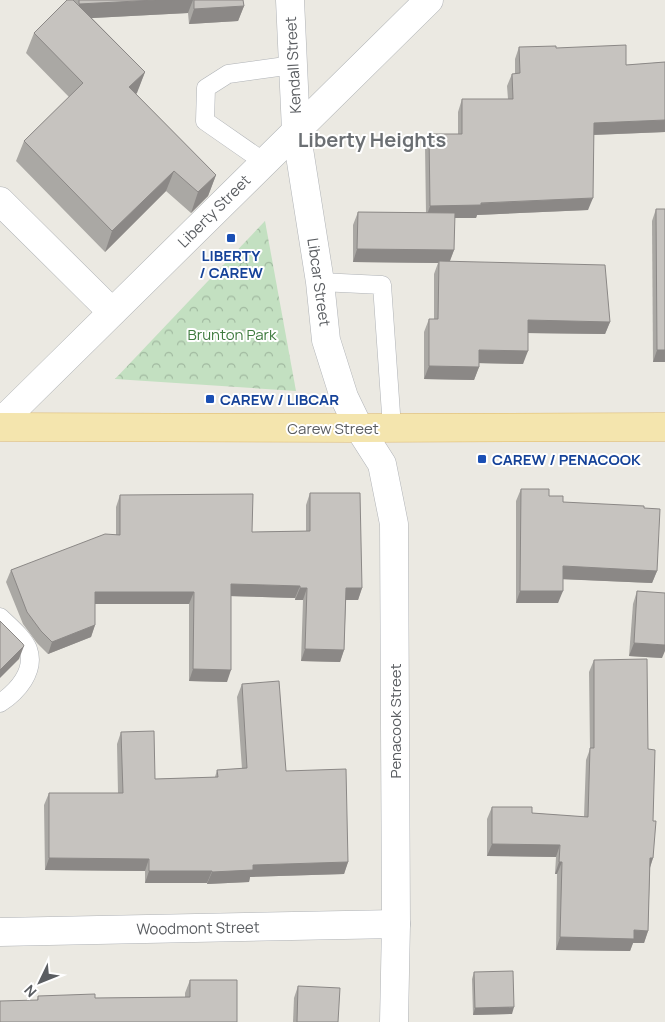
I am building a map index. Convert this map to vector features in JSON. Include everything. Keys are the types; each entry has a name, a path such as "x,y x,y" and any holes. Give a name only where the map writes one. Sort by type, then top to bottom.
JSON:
{"main road":[{"name":"Carew Street","path":"0,427 665,427"}],"street":[{"name":"Kendall Street","path":"290,0 296,130"},
{"name":"Liberty Street","path":"0,423 429,0"},
{"name":"Libcar Street","path":"296,130 320,282 326,340 344,397 359,428"},
{"path":"0,201 112,312"},
{"name":"Penacook Street","path":"359,428 382,464 394,524 396,924 394,1022"},
{"name":"Woodmont Street","path":"0,932 396,924"}],"lane":[{"path":"264,162 205,121 206,88 228,74 293,65"},
{"path":"320,282 382,285 392,428"},
{"path":"0,617 19,636 28,650 29,671 18,687 0,703"}],"green space":[{"name":"Brunton Park","path":"265,221 296,391 115,379"}],"building":[{"path":"67,0 73,0 145,72 129,87 216,175 198,192 174,171 112,231 24,141 83,83 34,33"},
{"path":"79,0 156,0 79,4"},
{"path":"194,0 243,0 244,6 194,9"},
{"path":"626,45 626,65 665,62 665,120 594,123 593,198 481,203 481,205 430,206 429,134 462,134 462,99 513,99 512,74 520,73 519,47 556,46 556,48"},
{"path":"656,209 665,209 665,350 657,350"},
{"path":"358,212 455,213 454,250 357,249"},
{"path":"439,261 605,265 610,322 528,320 528,351 479,350 479,367 429,366 429,319 438,319"},
{"path":"521,489 549,489 549,496 563,496 563,502 644,506 644,508 660,509 657,571 563,566 563,591 520,591"},
{"path":"310,493 360,493 362,588 346,588 344,650 305,649 307,588 300,588 300,586 231,584 231,670 193,669 194,592 95,592 95,625 52,642 27,612 11,570 105,534 120,535 120,495 253,494 252,532 310,531"},
{"path":"637,591 665,593 665,645 634,643"},
{"path":"0,621 24,646 0,670"},
{"path":"647,659 648,749 655,750 653,821 656,821 653,858 650,858 648,931 634,930 634,939 560,937 562,862 559,862 560,845 492,844 492,807 532,807 532,813 588,817 590,748 594,748 594,660"},
{"path":"279,681 286,771 346,769 348,862 253,865 253,870 212,872 149,871 149,859 49,858 49,793 123,793 121,732 154,731 155,779 218,777 217,770 247,768 242,684"},
{"path":"513,971 514,1007 475,1008 474,972"},
{"path":"190,980 237,980 237,1022 0,1022 0,1001 38,1000 38,996 95,994 95,998 190,997"},
{"path":"298,986 340,988 338,1022 297,1022"}],"place":[{"name":"LIBERTY / CAREW","path":"231,238"},
{"name":"CAREW / LIBCAR","path":"210,399"},
{"name":"CAREW / PENACOOK","path":"482,459"}],"district":[{"name":"Liberty Heights","path":"372,139"}]}
